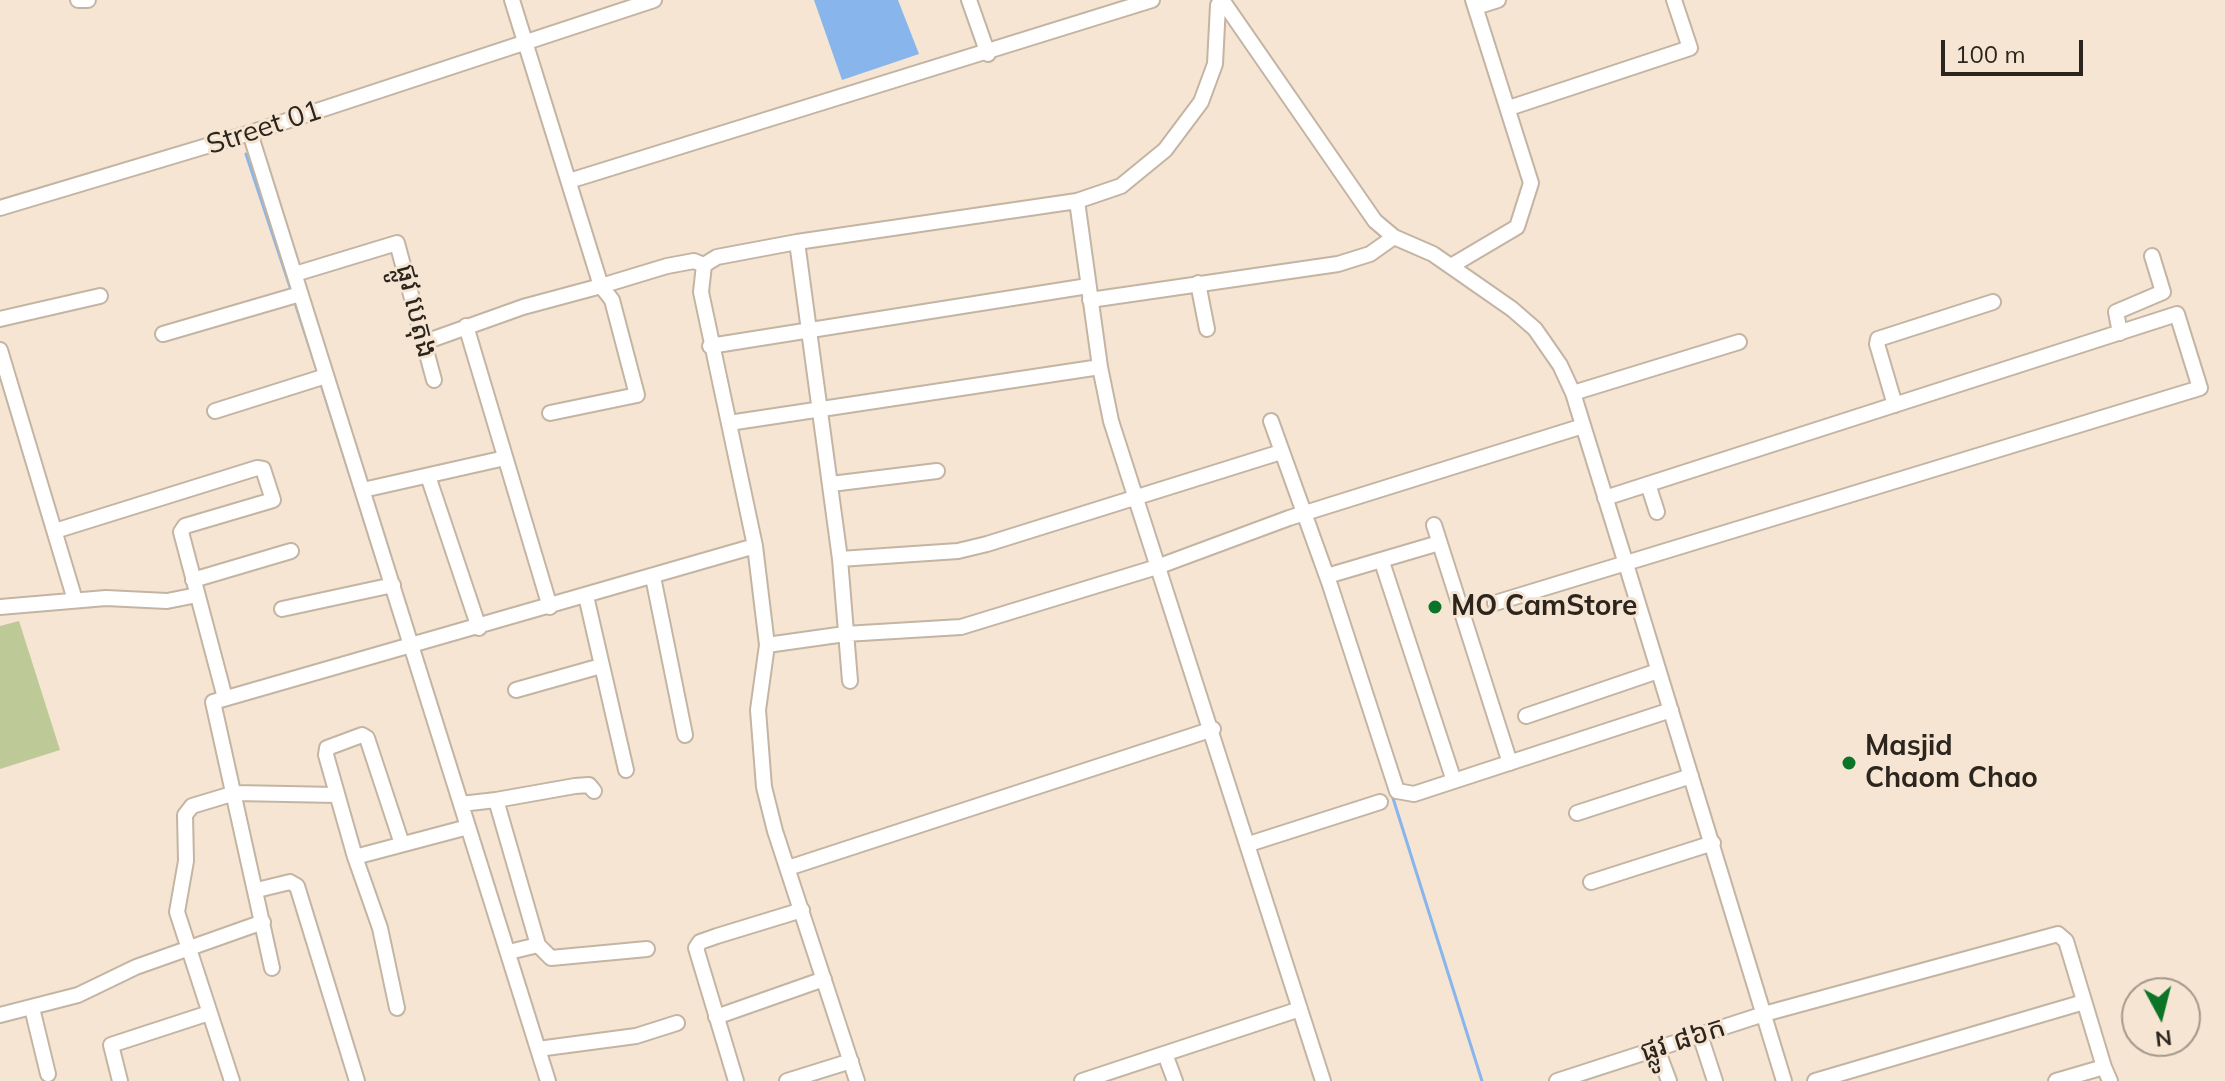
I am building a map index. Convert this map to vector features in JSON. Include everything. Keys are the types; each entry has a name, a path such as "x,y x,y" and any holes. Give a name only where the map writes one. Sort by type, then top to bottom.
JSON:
{"street":[{"path":"78,0 88,0"},
{"path":"512,0 601,286 612,300 637,395 550,413"},
{"name":"Street 01","path":"0,208 250,133 654,0"},
{"path":"969,0 988,54"},
{"path":"569,181 988,54 1152,0"},
{"path":"704,265 717,257 797,242 1077,201 1105,194 1137,176 1177,137 1211,81 1222,0"},
{"path":"1222,0 1375,221 1394,237 1451,266 1535,329 1560,365 1573,393 1784,1081"},
{"path":"1451,266 1517,227 1531,183 1475,4 1498,0"},
{"path":"1509,108 1690,48 1674,0"},
{"path":"250,133 295,274 294,296 320,378 363,490 388,586 413,647 548,1081"},
{"path":"1077,201 1100,367 1111,421 1213,729 1321,1080"},
{"path":"710,346 1089,293 1198,283 1338,264 1370,254 1394,237"},
{"path":"797,242 831,484 850,681"},
{"name":"ផ្លូវ បេតុង","path":"295,274 397,243 434,380"},
{"path":"2120,333 2116,312 2163,292 2152,256"},
{"path":"425,342 466,326 667,266 694,261 704,265"},
{"path":"704,265 701,292 710,346 755,546 767,645 758,710 764,787 857,1081"},
{"path":"1198,283 1207,329"},
{"path":"0,319 100,296"},
{"path":"163,334 294,296"},
{"path":"1895,405 1878,339 1993,302"},
{"path":"1495,603 2200,388 2177,314 1605,498"},
{"path":"466,326 550,607"},
{"path":"1573,393 1739,342"},
{"path":"0,350 75,600"},
{"path":"729,423 1100,367"},
{"path":"215,411 320,378"},
{"path":"1271,421 1327,576 1393,786 1400,793 1414,794 1671,710"},
{"path":"767,645 845,634 961,627 1157,567 1303,514 1583,426"},
{"path":"840,559 958,551 1281,452"},
{"path":"363,490 505,458"},
{"path":"55,531 263,469 273,500 182,528 225,698"},
{"path":"831,484 937,471"},
{"path":"428,476 479,628"},
{"path":"1648,484 1657,512"},
{"path":"1434,525 1510,763"},
{"path":"1327,576 1439,543"},
{"path":"272,968 213,702 413,647 755,546"},
{"path":"193,580 291,551"},
{"path":"1382,562 1454,781"},
{"path":"653,577 685,735"},
{"path":"282,609 388,586"},
{"path":"0,607 75,600 167,601 197,595"},
{"path":"586,596 626,770"},
{"path":"516,690 601,666"},
{"path":"1526,716 1658,671"},
{"path":"788,868 1213,729"},
{"path":"397,1008 380,928 355,857 326,755 327,748 362,735 367,738 402,844"},
{"path":"1577,813 1691,776"},
{"path":"461,804 575,786 589,785 594,791"},
{"path":"232,1081 177,912 186,861 185,815 192,806 235,793 337,795"},
{"path":"496,800 538,945 551,958 647,949"},
{"path":"1249,844 1380,802"},
{"path":"355,857 468,827"},
{"path":"1591,882 1713,843"},
{"path":"257,890 290,882 297,886 357,1081"},
{"path":"736,1081 696,954 700,942 802,910"},
{"path":"0,1015 78,995 190,946 263,922"},
{"name":"ផ្លូវ ៨៦ក","path":"1557,1081 1598,1075 1657,1049 1764,1014 2058,934 2066,941 2084,1002"},
{"path":"509,952 538,945"},
{"path":"716,1017 824,979"},
{"path":"1815,1081 2084,1002 2107,1074 2056,1081"},
{"path":"32,1008 48,1074"},
{"path":"1082,1081 1300,1009"},
{"path":"120,1081 111,1045 209,1013"},
{"path":"538,1049 636,1036 677,1023"},
{"path":"1700,1035 1715,1081"},
{"path":"1657,1049 1669,1081"},
{"path":"1165,1054 1175,1081"},
{"path":"787,1081 851,1061"}],"green space":[{"path":"19,621 60,750 0,769 0,626"}],"water":[{"path":"814,0 898,0 919,54 842,80"}],"waterway":[{"path":"246,154 292,293"},
{"path":"294,300 318,373"},
{"path":"321,384 379,567"},
{"path":"1392,795 1482,1081"}],"place":[{"name":"MO CamStore","path":"1435,607"},
{"name":"Masjid Chaom Chao","path":"1849,763"}]}
